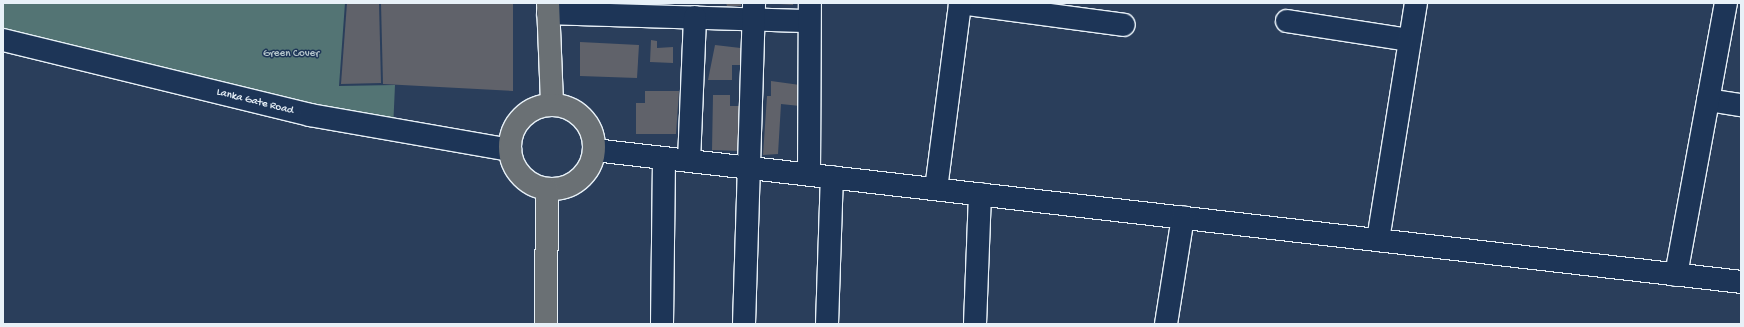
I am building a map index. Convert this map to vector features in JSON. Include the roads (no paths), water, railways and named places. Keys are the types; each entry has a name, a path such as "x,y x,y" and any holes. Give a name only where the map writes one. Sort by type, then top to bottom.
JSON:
{"main road":[{"path":"548,8 552,104"},
{"path":"552,104 578,114 587,124 594,150 584,175 561,189 547,189 521,176 510,150 511,136 526,113 552,104"},
{"path":"546,324 547,189"}],"street":[{"path":"936,189 960,3 1124,25"},
{"path":"1378,240 1416,3"},
{"path":"1676,274 1726,3"},
{"path":"548,8 695,17 754,11 809,12 809,174"},
{"path":"744,324 754,11"},
{"path":"689,161 695,17"},
{"path":"1287,21 1409,40"},
{"name":"Lanka Gate Road","path":"3,40 310,115 510,150"},
{"path":"1708,100 1741,105"},
{"path":"594,150 1741,282"},
{"path":"662,324 664,158"},
{"path":"827,324 832,177"},
{"path":"975,324 980,194"},
{"path":"1166,324 1183,217"}],"park label":[{"name":"Green Cover","path":"291,54"}]}
